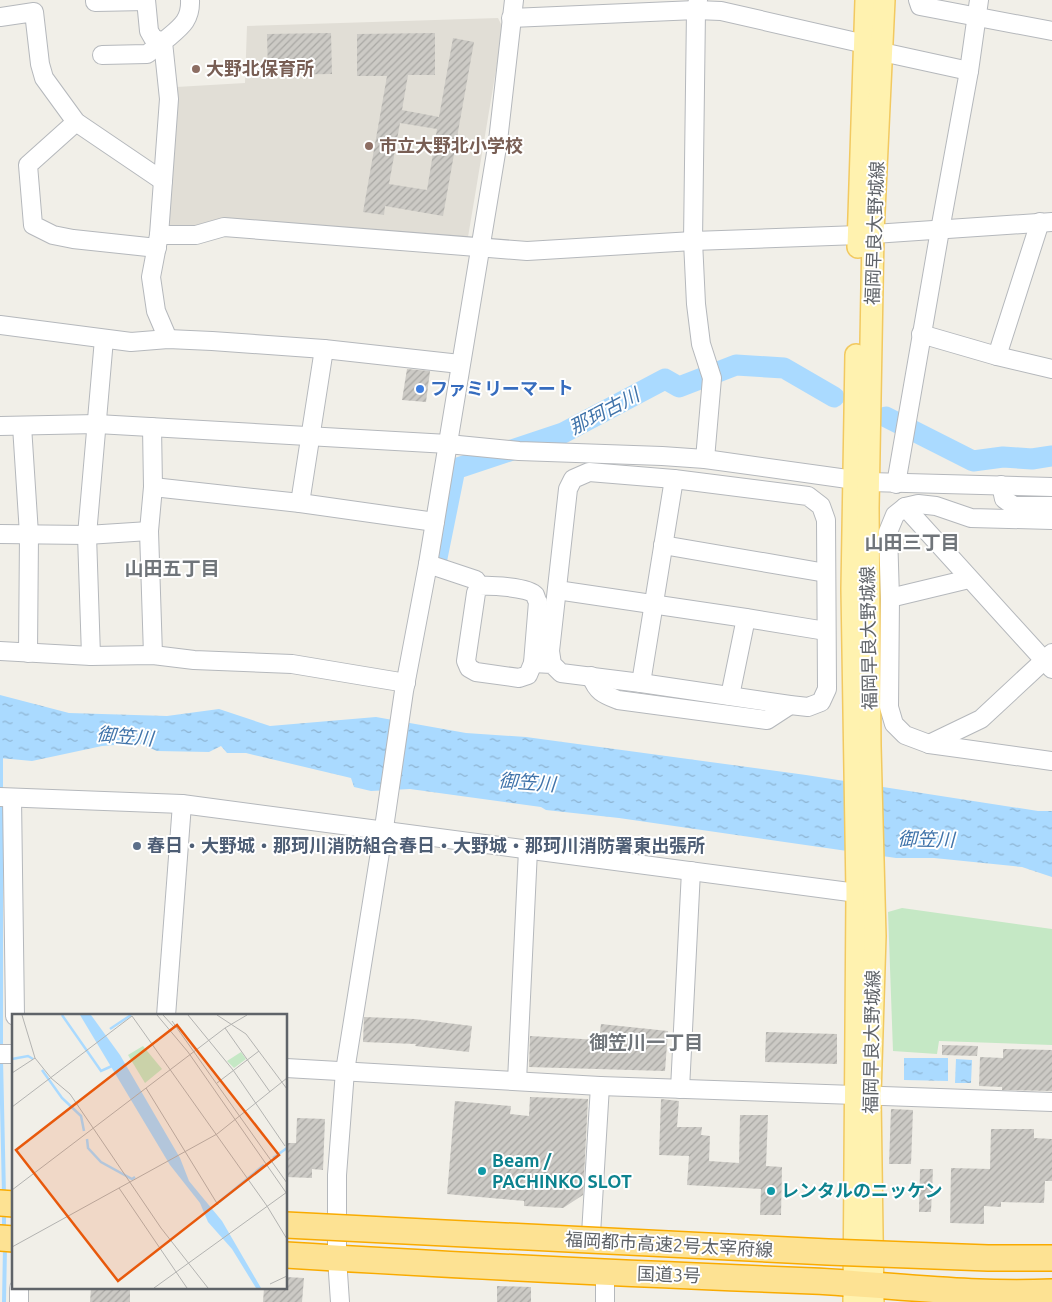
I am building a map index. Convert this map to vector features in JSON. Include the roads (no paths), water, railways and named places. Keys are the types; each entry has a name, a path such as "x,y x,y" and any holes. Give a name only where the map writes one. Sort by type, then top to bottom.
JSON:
{"highway":[{"path":"288,1218 591,1234 864,1245 1052,1247"},
{"name":"福岡都市高速2号太宰府線","path":"288,1225 818,1252 988,1258 1052,1258"},
{"name":"福岡都市高速2号太宰府線","path":"288,1242 988,1274 1052,1273"},
{"name":"国道3号","path":"288,1255 605,1273 864,1293 943,1289 1052,1292"}],"main road":[{"name":"福岡早良大野城線","path":"866,0 874,48"},
{"name":"福岡早良大野城線","path":"864,1293 863,1096 866,937 862,744 861,481 866,234 874,48 884,0"},
{"name":"福岡早良大野城線","path":"862,744 857,893 866,937"}],"street":[{"path":"95,0 95,2 146,1 149,32 153,38 163,42"},
{"path":"102,55 147,54 185,23 190,11 190,0"},
{"path":"340,1302 337,1258 337,1174 345,1071 405,687 428,564 498,141 514,0"},
{"path":"918,0 920,6 977,8 1052,31"},
{"path":"511,18 697,5 969,71"},
{"path":"697,5 693,240 696,304 701,344 712,378 705,460"},
{"path":"896,484 969,71 977,8"},
{"path":"0,18 34,12 40,64 44,78 76,122 163,182"},
{"path":"163,42 169,99 158,242 151,278 156,311 168,339"},
{"path":"76,122 28,165 33,226 53,235 73,239 158,242 224,227 526,251 693,240 940,230 1046,222 996,356"},
{"path":"0,325 131,342 168,339 324,349 460,364"},
{"path":"921,334 996,356 1052,369"},
{"path":"91,656 87,535 104,339"},
{"path":"300,503 324,349"},
{"path":"0,426 97,424 448,444 519,451 662,456 896,484 1052,487"},
{"path":"22,426 29,534 28,653"},
{"path":"152,427 152,487 149,531 153,656"},
{"path":"589,472 674,479 808,496 821,506 826,520 826,573 827,689 821,702 808,707 790,706 641,682 561,673 552,664 550,650 568,489 573,479 589,472"},
{"path":"641,682 674,479"},
{"path":"1001,485 1004,499 1014,506 1052,506"},
{"path":"152,487 300,503 435,522"},
{"path":"1052,520 971,518 936,506 918,504 905,507 895,516 888,532 890,598 888,707 894,724 905,735 929,744 1052,761"},
{"path":"905,507 969,579 1049,660 982,719 929,744"},
{"path":"0,534 87,535 149,531"},
{"path":"663,545 826,573"},
{"path":"428,564 476,580 479,586 476,593 466,662 469,668 476,672 519,678 528,676 533,663 538,602 535,595 529,590 486,585 479,586"},
{"path":"890,598 969,579"},
{"path":"558,590 826,631"},
{"path":"730,696 746,618"},
{"path":"0,652 91,656 153,656 194,660 292,664 405,687"},
{"path":"533,663 552,664"},
{"path":"591,676 596,687 605,695 618,700 768,720 790,706"},
{"path":"15,1014 6,797 182,804 384,826 528,850 857,893"},
{"path":"166,1014 182,804"},
{"path":"517,1081 528,850"},
{"path":"680,1089 691,871"},
{"path":"288,1068 600,1086 1052,1102"},
{"path":"591,1234 600,1086"},
{"path":"605,1273 605,1302"}],"water":[{"name":"御笠川","path":"0,695 69,713 167,716 219,709 270,726 376,717 466,733 526,737 806,775 1038,811 1052,811 1052,877 1022,867 934,858 896,858 619,818 546,810 541,807 410,789 371,791 354,787 351,778 246,753 227,753 221,746 209,752 157,751 138,743 102,746 32,761 0,758"},
{"path":"904,1058 948,1058 948,1081 904,1080"},
{"path":"956,1059 972,1060 971,1083 955,1083"}],"waterway":[{"name":"那珂古川","path":"437,558 455,469 563,433 665,379 679,387 736,365 784,368 834,397"},
{"name":"那珂古川","path":"886,417 973,461 1003,457 1032,459 1052,456"},
{"path":"1,754 1,792"},
{"path":"1,802 1,1050"},
{"path":"1,1059 4,1195"},
{"path":"4,1212 4,1230"},
{"path":"4,1302 5,1247"}],"place":[{"name":"大野北保育所","path":"196,69"},
{"name":"市立大野北小学校","path":"369,146"},
{"name":"ファミリーマート","path":"420,389"},
{"name":"春日・大野城・那珂川消防組合春日・大野城・那珂川消防署東出張所","path":"137,846"},
{"name":"Beam / PACHINKO SLOT","path":"482,1171"},
{"name":"レンタルのニッケン","path":"771,1191"}],"district":[{"name":"山田三丁目","path":"912,542"},
{"name":"山田五丁目","path":"172,568"},
{"name":"御笠川一丁目","path":"646,1042"}]}
